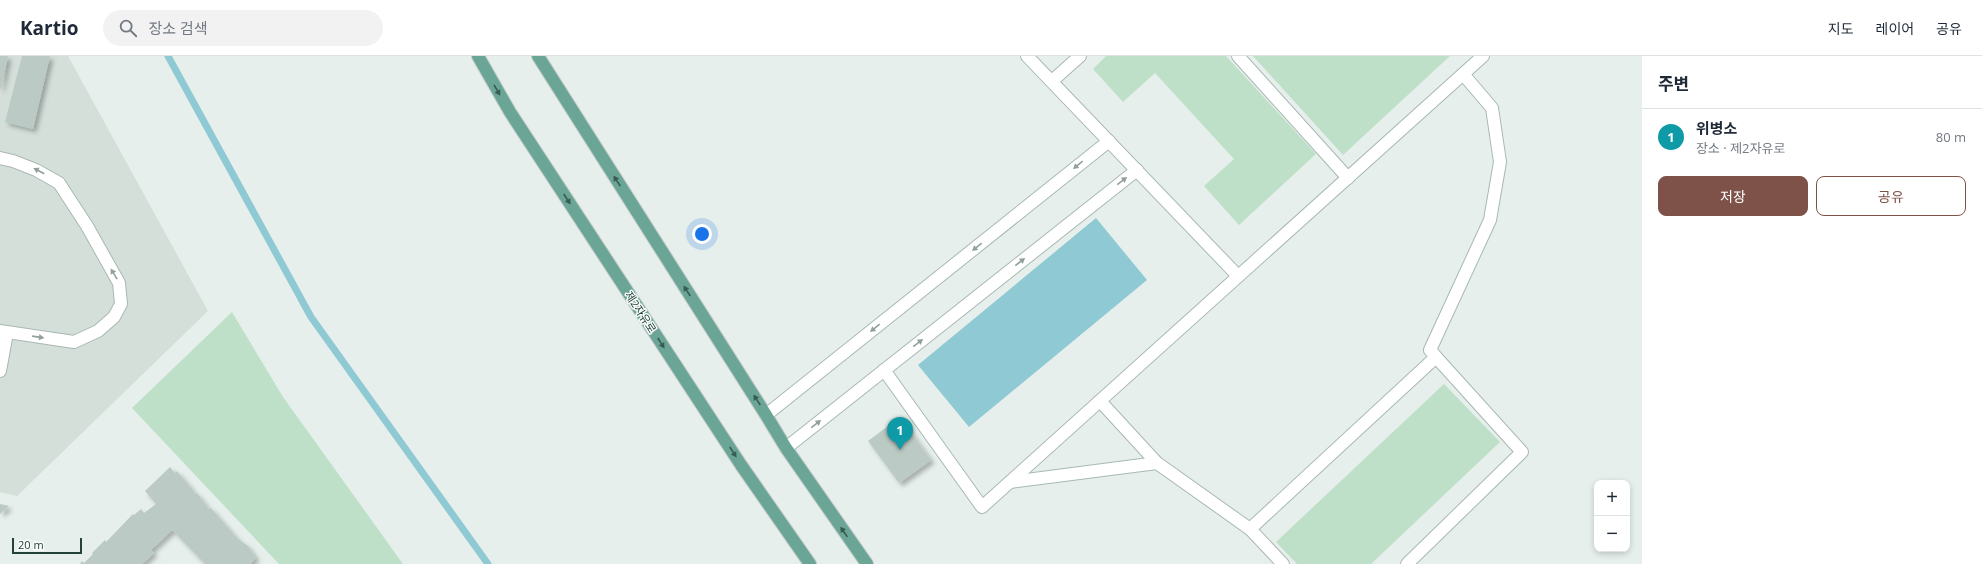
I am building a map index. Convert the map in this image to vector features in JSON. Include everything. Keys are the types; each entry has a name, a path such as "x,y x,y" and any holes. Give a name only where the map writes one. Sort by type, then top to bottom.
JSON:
{"main road":[{"name":"제2자유로","path":"478,56 519,126 741,465 810,564"},
{"path":"538,56 786,448 867,564"}],"lane":[{"path":"1027,56 1238,276"},
{"path":"1052,81 1080,56"},
{"path":"1238,56 1348,178"},
{"path":"884,370 982,507 1482,56"},
{"path":"1407,564 1522,452 1430,350 1490,220 1500,162 1492,108 1463,74"},
{"path":"766,415 1109,141"},
{"path":"0,158 13,161 36,170 59,183 119,283 121,304 114,316 98,331 74,342 3,332 0,371"},
{"path":"786,448 1136,170"},
{"path":"1250,529 1436,357"},
{"path":"1100,401 1157,463 1250,529 1283,564"},
{"path":"1010,482 1157,463"}],"shaded area":[{"path":"0,56 68,56 208,311 17,496 0,492"}],"green space":[{"path":"1106,56 1226,56 1316,154 1239,225 1204,186 1234,159 1155,73 1123,102 1093,69"},
{"path":"1253,56 1450,56 1343,155"},
{"path":"232,312 283,397 403,564 279,564 132,408"},
{"path":"1444,384 1500,442 1371,564 1297,564 1276,542"}],"water":[{"path":"1096,218 1147,280 969,427 918,365"}],"building":[{"path":"0,56 8,56 1,89 0,89"},
{"path":"22,56 50,56 33,129 5,122"},
{"path":"900,417 931,460 899,483 868,441"},
{"path":"170,467 175,473 177,471 209,509 211,508 238,539 248,546 256,558 250,564 205,564 172,530 151,550 154,553 142,564 80,564 82,561 84,563 105,540 106,542 133,514 134,515 141,509 144,513 156,504 145,491"},
{"path":"0,504 9,506 0,514"}],"waterway":[{"path":"168,56 311,317 488,564"}],"place":[{"name":"위병소","path":"900,450"}]}
